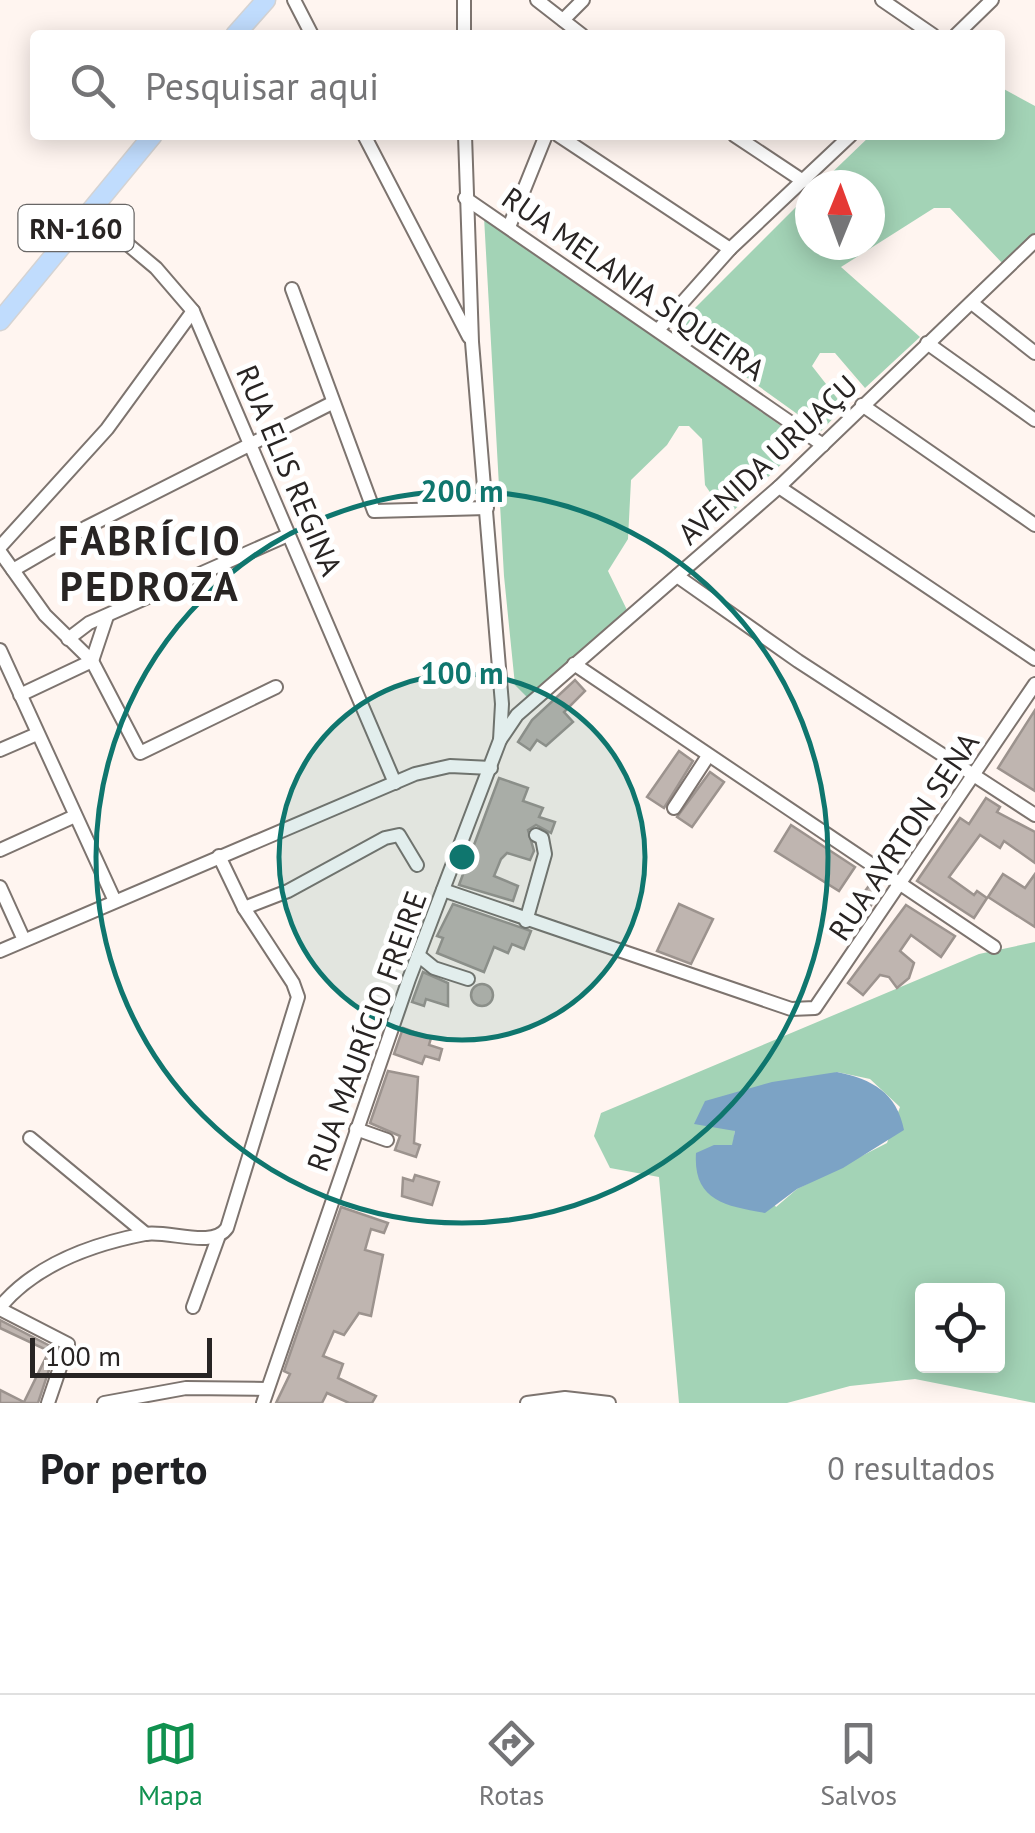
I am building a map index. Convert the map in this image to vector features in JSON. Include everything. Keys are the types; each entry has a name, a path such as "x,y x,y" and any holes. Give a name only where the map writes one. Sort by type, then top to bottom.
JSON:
{"main road":[{"path":"239,30 266,0"},
{"name":"RN-160","path":"0,321 148,140"}],"street":[{"path":"294,0 309,30"},
{"path":"464,0 464,30"},
{"path":"537,0 576,30"},
{"path":"564,20 583,0"},
{"path":"882,0 926,30"},
{"path":"961,30 992,0"},
{"path":"367,140 472,342"},
{"name":"RUA MAURÍCIO FREIRE","path":"265,1396 418,955 500,740 501,690 472,342 465,140"},
{"path":"509,227 544,140"},
{"path":"565,140 730,250"},
{"path":"742,140 795,175"},
{"path":"814,170 846,140"},
{"path":"658,330 730,250 795,188"},
{"name":"RUA MELANIA SIQUEIRA","path":"466,198 824,445"},
{"name":"RUA ELIS REGINA","path":"89,212 156,268 193,310 395,782"},
{"name":"AVENIDA URUAÇU","path":"500,740 526,706 779,487 1035,241"},
{"path":"292,289 370,504 380,513 487,508"},
{"path":"972,304 1035,353"},
{"path":"193,310 107,428 0,550 68,639 92,661 141,753 276,687"},
{"path":"927,343 1035,420"},
{"path":"13,570 87,527 332,402"},
{"path":"862,404 1035,525"},
{"path":"779,487 1035,659"},
{"path":"68,639 107,616 288,534"},
{"path":"676,576 798,662 1035,814"},
{"path":"20,696 92,661 107,616"},
{"path":"0,650 114,899"},
{"path":"574,664 994,947"},
{"name":"RUA AYRTON SENA","path":"526,921 791,1009 808,1010 822,1002 1035,684"},
{"path":"501,690 517,707 526,706"},
{"path":"0,750 37,734"},
{"path":"674,808 708,756"},
{"path":"0,951 395,782 450,766 491,768"},
{"path":"0,850 75,816"},
{"path":"244,908 288,891 385,838 399,836 417,865"},
{"path":"443,890 526,921 545,854 542,838 536,836"},
{"path":"193,1307 218,1238 226,1228 298,997 294,983 244,908 219,856"},
{"path":"0,887 24,940"},
{"path":"418,955 434,968 468,979"},
{"path":"356,1129 387,1140"},
{"path":"30,1138 146,1234"},
{"path":"48,1403 67,1344 0,1308 43,1270 146,1234 218,1238"},
{"path":"104,1403 186,1388 265,1396"},
{"path":"527,1403 565,1398 610,1403"}],"green space":[{"path":"1005,90 1035,106 1035,233 1003,264 950,208 934,208 885,239 885,170 835,170 866,140 1005,140"},
{"path":"795,208 795,260 852,260 841,267 920,337 865,388 835,353 820,353 812,366 844,407 821,431 676,327"},
{"path":"484,217 804,442 727,517 705,485 702,439 689,426 679,426 667,445 631,480 628,539 608,571 627,610 528,698 515,685 504,576"},
{"path":"1035,942 1035,1403 915,1379 850,1386 787,1403 679,1403 659,1177 610,1168 594,1136 601,1113 979,954","holes":["837,1072 870,1079 900,1107 887,1143 797,1189 776,1207 733,1145 735,1131 728,1127"]}],"water":[{"path":"837,1072 881,1090 896,1106 904,1130 843,1168 797,1189 765,1213 724,1203 706,1191 696,1169 696,1153 714,1145 732,1145 735,1131 694,1124 705,1101 772,1082"}],"building":[{"path":"575,680 585,691 564,712 573,722 546,746 537,740 530,750 518,742 532,720"},
{"path":"1035,710 1035,791 998,768"},
{"path":"679,751 693,761 664,808 647,797"},
{"path":"710,772 724,782 692,827 677,817"},
{"path":"499,778 528,788 523,801 543,808 539,817 555,822 551,833 536,825 528,830 534,851 530,860 507,853 501,859 494,876 518,886 513,901 459,885"},
{"path":"986,798 1000,807 997,812 1035,832 1035,863 1004,841 1000,848 980,835 949,877 974,895 977,891 987,898 974,918 917,881 960,818 969,824"},
{"path":"791,825 855,867 839,891 775,851"},
{"path":"1003,874 1025,888 1035,874 1035,927 988,897"},
{"path":"871,883 881,889 854,933 841,924"},
{"path":"453,904 531,931 524,949 512,944 508,953 494,947 484,972 437,953 443,938 437,936"},
{"path":"679,904 713,919 691,964 657,951"},
{"path":"906,905 955,936 941,957 911,935 900,951 914,963 909,978 897,988 889,977 880,975 863,995 848,983"},
{"path":"423,972 448,983 448,1006 426,999 424,1006 412,1002"},
{"path":"478,984 486,984 493,995 486,1006 478,1006 471,999 471,991"},
{"path":"403,1028 431,1038 429,1045 442,1049 439,1060 425,1056 422,1064 394,1054"},
{"path":"388,1071 418,1077 414,1143 420,1145 416,1157 395,1150 400,1136 370,1123"},
{"path":"415,1175 439,1182 432,1205 402,1196 403,1178 413,1181"},
{"path":"341,1207 388,1223 384,1233 371,1229 365,1250 383,1255 371,1316 359,1313 344,1335 334,1331 323,1356 343,1364 338,1378 376,1396 372,1403 349,1403 327,1393 322,1403 276,1403 290,1374 284,1371"},
{"path":"0,1320 56,1349 38,1403 0,1403 0,1390 24,1402 49,1351 0,1328"}],"district":[{"name":"FABRÍCIO PEDROZA","path":"150,563"}]}
